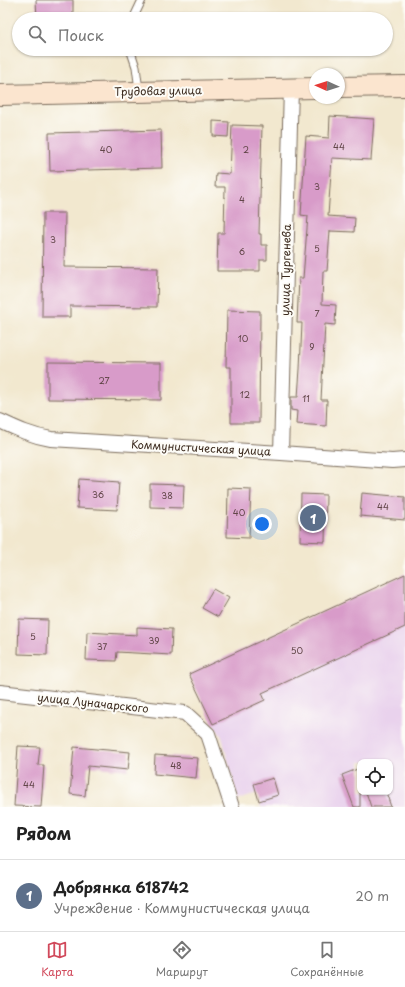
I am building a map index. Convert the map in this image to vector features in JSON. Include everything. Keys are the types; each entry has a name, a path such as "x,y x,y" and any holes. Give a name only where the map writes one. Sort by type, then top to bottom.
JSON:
{"street":[{"path":"345,87 405,86"},
{"name":"улица Тургенева","path":"281,453 291,88"},
{"name":"Трудовая улица","path":"0,95 309,88"},
{"name":"Коммунистическая улица","path":"0,420 20,431 51,439 392,461 405,460"},
{"name":"улица Луначарского","path":"0,692 185,713 208,734 232,807"}],"lane":[{"path":"136,12 142,0"},
{"path":"132,56 136,67 140,92"}],"shaded area":[{"path":"405,574 405,807 261,807 257,794 238,800 222,737 213,724 189,674"}],"building":[{"path":"36,0 73,0 73,12 37,12"},
{"path":"330,116 374,119 371,160 332,158 328,216 355,218 354,232 330,231 327,271 323,271 322,304 336,305 335,325 325,324 321,400 327,400 326,426 296,424 297,411 291,410 291,397 298,397 300,369 302,323 297,323 299,278 303,278 308,216 301,215 306,136 329,138"},
{"path":"213,121 229,122 228,137 213,136"},
{"path":"232,125 262,126 259,234 261,234 261,245 267,245 267,260 260,260 260,271 217,271 218,233 224,233 225,187 215,187 216,173 230,174"},
{"path":"161,130 162,168 50,171 49,133"},
{"path":"43,213 65,213 64,267 158,268 157,307 70,306 70,317 42,317"},
{"path":"227,310 260,311 259,423 231,423 231,367 226,367"},
{"path":"48,362 161,363 161,400 48,399"},
{"path":"79,479 119,482 117,510 77,508"},
{"path":"150,484 184,485 183,508 150,507"},
{"path":"228,488 251,489 249,538 227,537"},
{"path":"362,493 405,497 405,520 360,516"},
{"path":"301,494 326,495 325,542 300,541"},
{"path":"405,574 405,627 262,693 265,700 213,724 189,674"},
{"path":"213,589 229,598 218,617 202,608"},
{"path":"19,619 48,620 47,655 18,654"},
{"path":"137,627 172,629 171,655 117,652 116,661 86,660 87,632 137,635"},
{"path":"18,746 40,747 38,765 44,765 41,807 14,806"},
{"path":"74,747 130,752 128,770 88,766 85,796 70,794"},
{"path":"155,755 198,758 196,778 154,774"},
{"path":"357,769 357,795 360,795 360,807 354,807 342,775"},
{"path":"273,778 278,795 259,801 254,784"},
{"path":"367,795 387,795 391,807 371,807"}],"place":[{"name":"Добрянка 618742","path":"313,518"}]}
